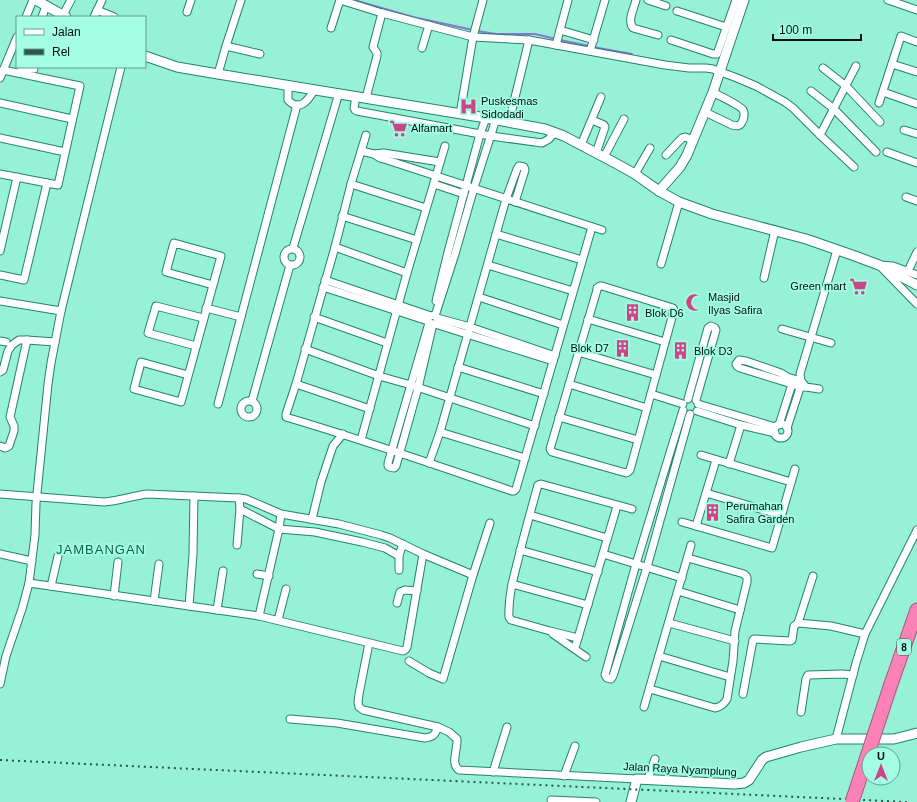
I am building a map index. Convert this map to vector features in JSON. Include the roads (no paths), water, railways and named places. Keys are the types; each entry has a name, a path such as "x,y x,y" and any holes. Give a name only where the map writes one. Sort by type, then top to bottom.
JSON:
{"highway":[{"name":"8","path":"879,746 917,610"},
{"name":"8","path":"852,802 896,686 917,638"},
{"path":"861,802 866,786"}],"street":[{"path":"26,16 34,0 65,16 70,0"},
{"path":"94,16 102,0"},
{"path":"187,12 191,0"},
{"path":"218,74 241,0"},
{"path":"331,28 340,0 429,25 474,33 556,44 665,65 689,68 706,68 756,86 776,96 793,108 854,167"},
{"path":"460,114 474,33 483,0"},
{"path":"556,44 568,0"},
{"path":"590,51 605,0"},
{"path":"636,0 630,20 632,27 658,35"},
{"path":"648,0 666,6"},
{"path":"671,40 716,55 736,0"},
{"path":"659,191 680,167 688,155 713,92 744,0"},
{"path":"888,0 917,10"},
{"path":"42,16 46,6"},
{"path":"97,10 112,16"},
{"path":"677,11 726,27"},
{"path":"366,98 377,56 377,52 373,47 382,13"},
{"path":"422,48 429,25"},
{"path":"559,33 593,41"},
{"path":"879,103 901,36 917,42"},
{"path":"0,78 16,39"},
{"path":"509,122 529,40"},
{"path":"226,46 260,54"},
{"path":"146,56 177,67 496,119 530,125 555,132 634,174 659,191 679,202 712,214 806,239 855,256 879,265 917,285"},
{"path":"892,64 917,72"},
{"path":"820,135 856,66"},
{"path":"21,68 34,69"},
{"path":"0,684 6,656 29,583 36,523 36,502 48,384 55,342 121,68"},
{"path":"823,68 846,86 880,122"},
{"path":"0,174 58,185 80,86 3,70"},
{"path":"288,86 288,100 297,106 308,101 314,90"},
{"path":"811,91 834,109 876,152"},
{"path":"705,112 736,126 740,125 744,120 743,110 713,92"},
{"path":"883,92 917,104"},
{"path":"293,248 339,94"},
{"path":"356,96 354,108 357,111 491,136 542,143 549,139 555,132"},
{"path":"581,145 601,98"},
{"path":"0,104 72,119"},
{"path":"218,404 297,106"},
{"path":"395,452 433,320 455,254 480,134 486,118"},
{"path":"433,320 448,252 464,194 470,187 491,136 496,119"},
{"path":"600,155 624,119"},
{"path":"592,120 604,125 605,127 600,155"},
{"path":"904,130 917,134"},
{"path":"366,135 286,417 343,434 513,491 516,489 535,426 592,226"},
{"path":"666,156 680,138 684,137 694,140"},
{"path":"0,138 65,152"},
{"path":"361,440 407,273 445,146"},
{"path":"634,174 650,148"},
{"path":"361,150 374,154 380,158 602,230"},
{"path":"887,152 917,163"},
{"path":"374,154 384,153 440,162"},
{"path":"429,463 440,432 506,199 517,168 524,167 525,170 516,202"},
{"path":"0,251 17,177"},
{"path":"0,275 24,280 47,183"},
{"path":"351,184 426,208"},
{"path":"434,184 464,194"},
{"path":"906,197 917,201"},
{"path":"661,264 679,202"},
{"path":"342,216 417,240"},
{"path":"764,278 775,230"},
{"path":"496,234 582,260"},
{"path":"188,375 141,362 134,389 181,402 221,256 174,243 166,272 213,285"},
{"path":"334,247 407,273"},
{"path":"293,248 300,253 301,257 298,264 290,265 284,257 287,250 293,248"},
{"path":"799,382 776,428 776,436 779,438 782,438 787,434 787,428 811,337 837,250"},
{"path":"448,252 455,254"},
{"path":"908,271 917,252"},
{"path":"252,401 290,265"},
{"path":"488,265 573,291"},
{"path":"879,265 893,266 917,275"},
{"path":"879,265 917,304"},
{"path":"324,284 433,320 469,330 554,359"},
{"path":"602,286 674,309 630,470 626,473 551,451 550,448 588,319 597,288 602,286"},
{"path":"479,297 563,325"},
{"path":"0,301 61,313"},
{"path":"0,305 61,313"},
{"path":"196,346 148,333 156,306 204,318"},
{"path":"206,308 241,317"},
{"path":"314,317 387,343"},
{"path":"588,319 665,342"},
{"path":"691,406 647,567 613,676 609,679 606,678 605,675 636,564 691,406 716,330 713,326 708,328 691,406"},
{"path":"782,329 831,343"},
{"path":"0,372 3,370 6,355 12,345 19,340 55,342"},
{"path":"0,446 5,448 9,446 14,431 14,426 10,417 26,340"},
{"path":"305,349 379,376 535,426"},
{"path":"578,352 656,375"},
{"path":"799,382 740,368 736,364 739,360 746,361 819,389"},
{"path":"458,367 544,394"},
{"path":"296,384 370,409"},
{"path":"569,384 647,408"},
{"path":"651,394 776,428"},
{"path":"691,406 741,425 776,428 782,424 787,428"},
{"path":"559,417 638,440"},
{"path":"729,464 741,425"},
{"path":"440,432 525,458"},
{"path":"312,519 321,482 333,446 343,434"},
{"path":"701,455 791,482"},
{"path":"696,526 716,460"},
{"path":"682,522 772,548 795,469"},
{"path":"578,638 509,619 512,584 538,485 540,484 632,509"},
{"path":"706,493 782,515"},
{"path":"0,494 36,502 104,502 147,494 170,494 194,502 240,504 303,531 337,531 379,541 390,550 423,554 474,576"},
{"path":"237,545 240,504 246,499 280,522 312,519 337,531 379,541 400,551"},
{"path":"189,606 193,554 194,502"},
{"path":"575,648 617,506"},
{"path":"530,515 607,538"},
{"path":"259,616 280,522"},
{"path":"409,661 442,679 444,676 490,523"},
{"path":"836,739 865,634 917,530"},
{"path":"644,707 691,546"},
{"path":"520,550 598,572"},
{"path":"399,570 400,551"},
{"path":"0,554 32,561"},
{"path":"29,583 259,616 401,650 406,649 407,647 411,590 423,554"},
{"path":"603,554 682,578"},
{"path":"51,586 58,556"},
{"path":"650,689 717,708 726,701 733,661 735,631 748,582 747,576 688,558"},
{"path":"114,596 118,562"},
{"path":"154,601 159,564"},
{"path":"217,610 222,571"},
{"path":"257,574 269,576"},
{"path":"742,694 753,640 791,641 793,639 794,626 798,623 813,576"},
{"path":"512,584 588,605"},
{"path":"278,620 286,589"},
{"path":"397,603 400,592 411,590"},
{"path":"678,591 740,610"},
{"path":"669,623 735,641"},
{"path":"798,623 831,626 865,634"},
{"path":"550,631 586,657"},
{"path":"290,719 337,723 425,738 435,735 438,728 363,710 359,707 359,694 369,643"},
{"path":"659,656 730,677"},
{"path":"801,712 806,679 808,675 853,674"},
{"path":"493,772 507,727"},
{"name":"Jalan Raya Nyamplung","path":"438,728 454,736 457,747 455,764 457,769 464,771 735,784 742,784 749,780 762,760 766,757 801,746 836,739 894,739 917,733"},
{"path":"564,776 575,746"},
{"path":"648,779 655,759"},
{"path":"631,802 637,779"},
{"path":"551,800 596,802"}],"waterway":[{"path":"354,0 413,17 473,30"},
{"path":"477,31 496,34 535,34 556,39"},
{"path":"560,40 589,46"},
{"path":"593,47 632,54"}],"railway":[{"path":"0,760 907,802"}],"place":[{"name":"Puskesmas Sidodadi","path":"468,107"},
{"name":"Alfamart","path":"398,128"},
{"name":"Green mart","path":"859,286"},
{"name":"Masjid Ilyas Safira","path":"695,303"},
{"name":"Blok D6","path":"632,313"},
{"name":"Blok D7","path":"622,348"},
{"name":"Blok D3","path":"681,351"},
{"name":"Perumahan Safira Garden","path":"713,512"}],"district":[{"name":"JAMBANGAN","path":"101,549"}]}
